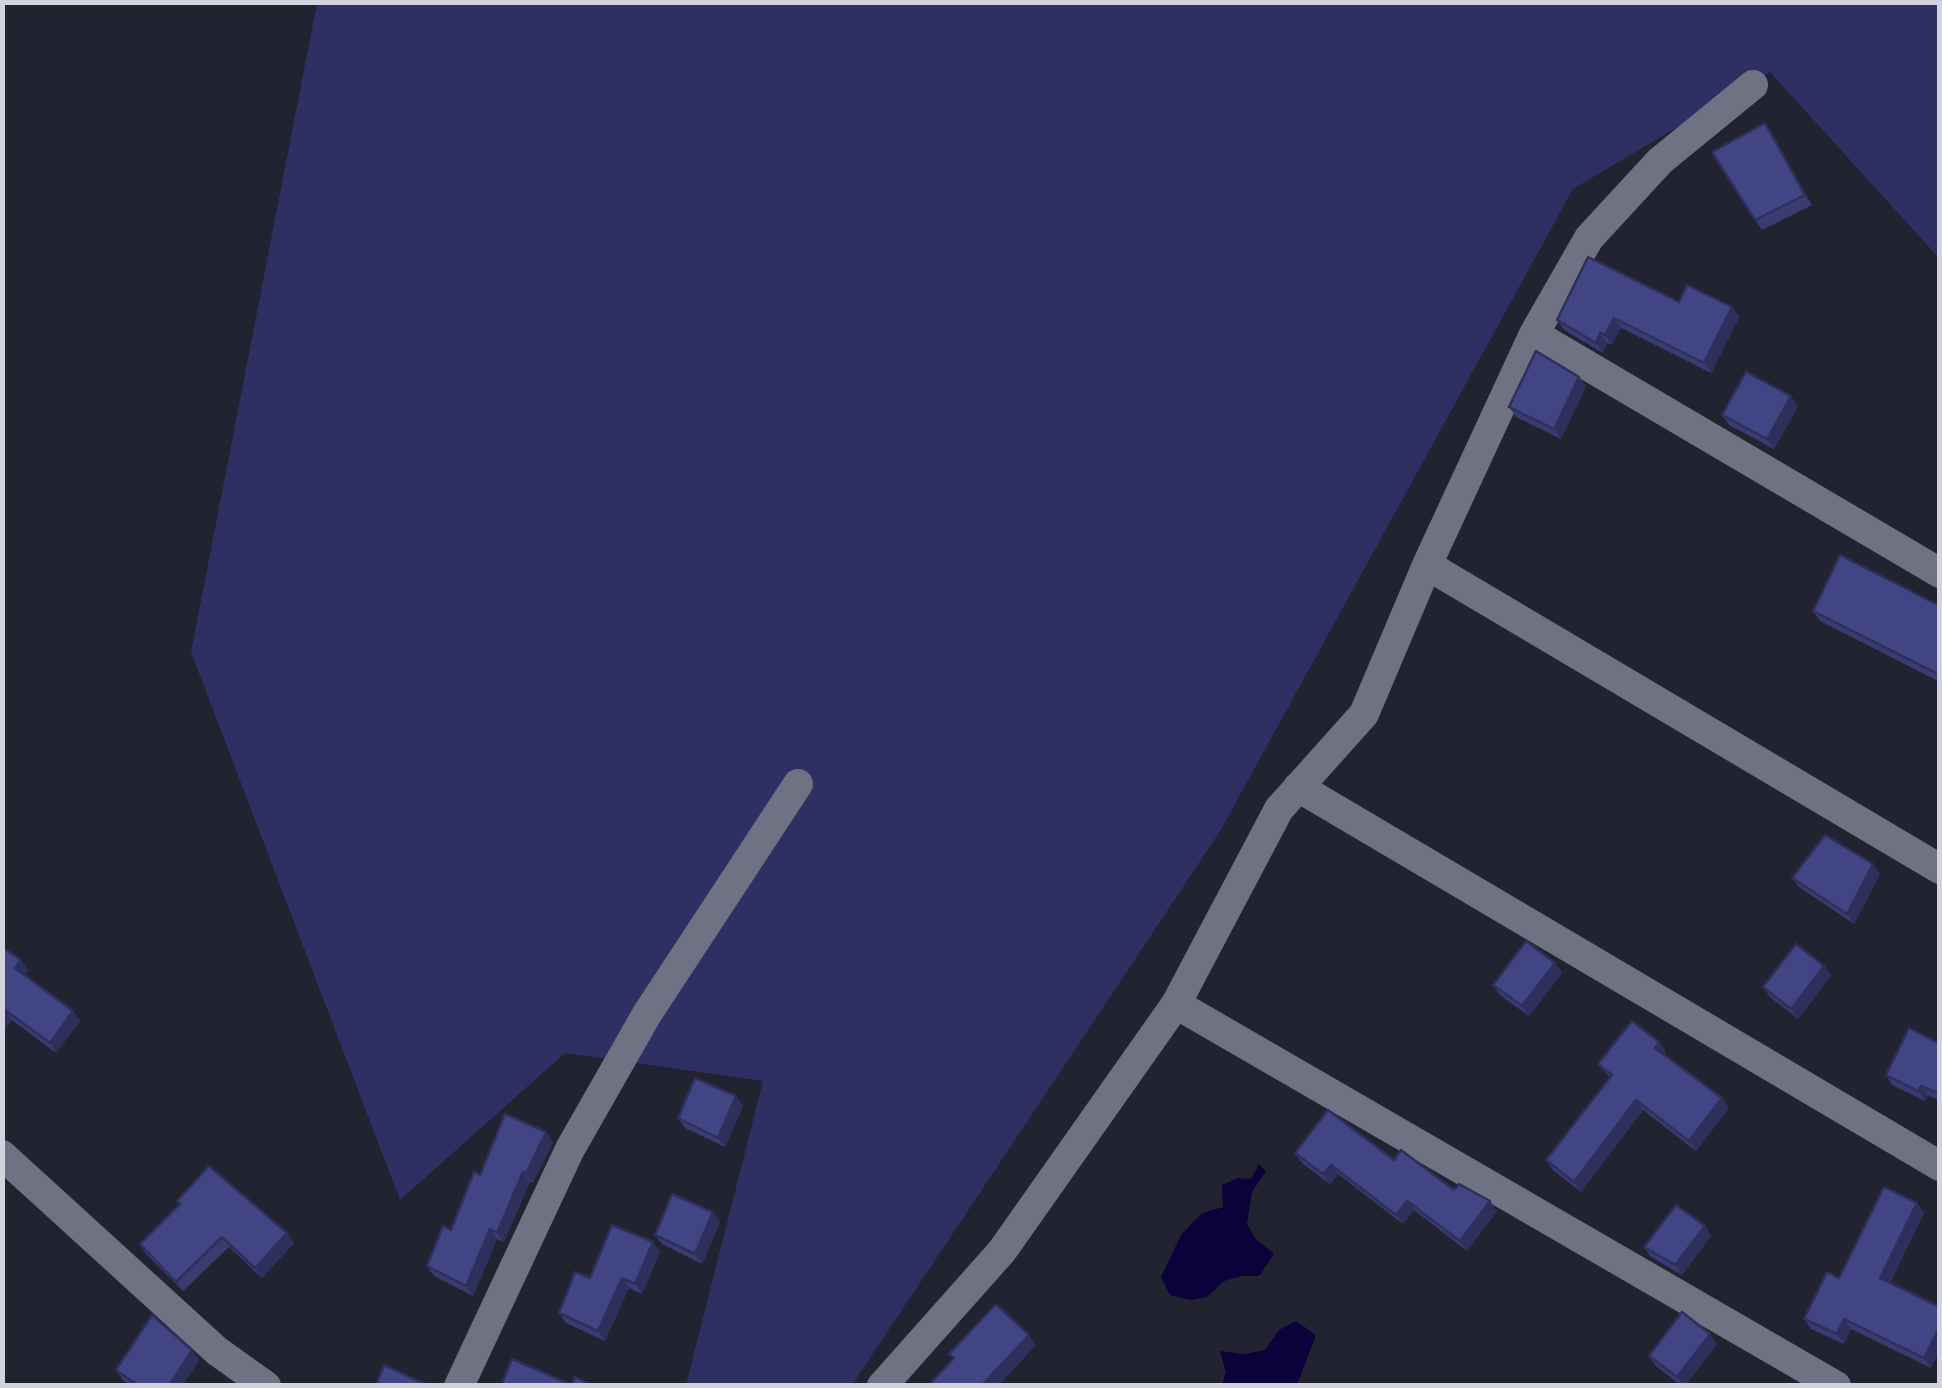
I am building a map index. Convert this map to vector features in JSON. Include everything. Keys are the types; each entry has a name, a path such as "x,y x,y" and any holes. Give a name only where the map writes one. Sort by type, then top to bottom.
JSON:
{"street":[{"path":"882,1386 1002,1251 1176,1004 1280,808 1364,714 1427,565 1534,334 1589,238 1660,161 1753,85"},
{"path":"1534,334 1940,573"},
{"path":"1427,565 1940,869"},
{"path":"459,1386 570,1149 647,1014 798,784"},
{"path":"1298,787 1940,1166"},
{"path":"1176,1004 1836,1386"},
{"path":"2,1155 217,1351 266,1386"}],"shaded area":[{"path":"317,3 1939,3 1939,258 1770,72 1573,189 1219,833 852,1385 686,1385 763,1081 565,1053 400,1200 191,652"},
{"path":"1259,1164 1266,1171 1252,1192 1247,1224 1255,1238 1274,1254 1259,1276 1224,1281 1207,1297 1190,1300 1170,1295 1161,1277 1181,1235 1202,1213 1223,1207 1222,1185 1238,1178 1251,1179"},
{"path":"1296,1321 1316,1335 1297,1385 1222,1385 1226,1372 1220,1351 1245,1354 1265,1350 1279,1330"}],"building":[{"path":"1765,123 1805,195 1755,220 1712,152"},
{"path":"1588,257 1679,302 1687,285 1732,307 1704,363 1614,318 1596,343 1557,320"},
{"path":"1536,351 1579,377 1554,429 1509,407"},
{"path":"1746,372 1791,396 1767,439 1722,415"},
{"path":"1840,555 1940,606 1940,675 1813,611"},
{"path":"1825,835 1873,864 1847,914 1792,878"},
{"path":"1526,941 1555,963 1522,1006 1493,985"},
{"path":"1796,944 1824,966 1791,1009 1763,987"},
{"path":"2,947 21,960 15,968 73,1011 50,1043 5,1010 2,1014"},
{"path":"1632,1021 1659,1042 1655,1048 1722,1098 1689,1141 1636,1100 1574,1182 1546,1160 1612,1075 1598,1064"},
{"path":"1909,1028 1940,1044 1940,1094 1921,1086 1918,1091 1886,1075"},
{"path":"695,1078 736,1096 718,1138 678,1118"},
{"path":"1328,1110 1394,1160 1401,1150 1454,1190 1459,1184 1490,1201 1460,1241 1407,1201 1396,1215 1331,1165 1323,1174 1295,1153"},
{"path":"505,1114 546,1132 526,1174 523,1172 497,1233 490,1229 466,1286 427,1266 443,1226 451,1230 474,1172 480,1175"},
{"path":"209,1166 287,1233 255,1268 222,1237 176,1282 140,1244 180,1204 177,1201"},
{"path":"1884,1187 1917,1203 1880,1278 1940,1307 1940,1326 1924,1358 1844,1319 1837,1334 1804,1319 1827,1272 1839,1278"},
{"path":"672,1194 713,1212 695,1254 655,1235"},
{"path":"1676,1205 1705,1226 1675,1265 1644,1247"},
{"path":"612,1225 653,1242 635,1284 622,1278 598,1331 559,1313 575,1272 590,1278"},
{"path":"996,1304 1029,1335 981,1386 928,1386 954,1358 949,1354"},
{"path":"1682,1312 1710,1334 1677,1377 1649,1356"},
{"path":"152,1315 192,1350 169,1386 139,1386 116,1370"},
{"path":"512,1359 572,1385 575,1377 593,1386 501,1386"},
{"path":"384,1365 425,1384 376,1386"}]}
